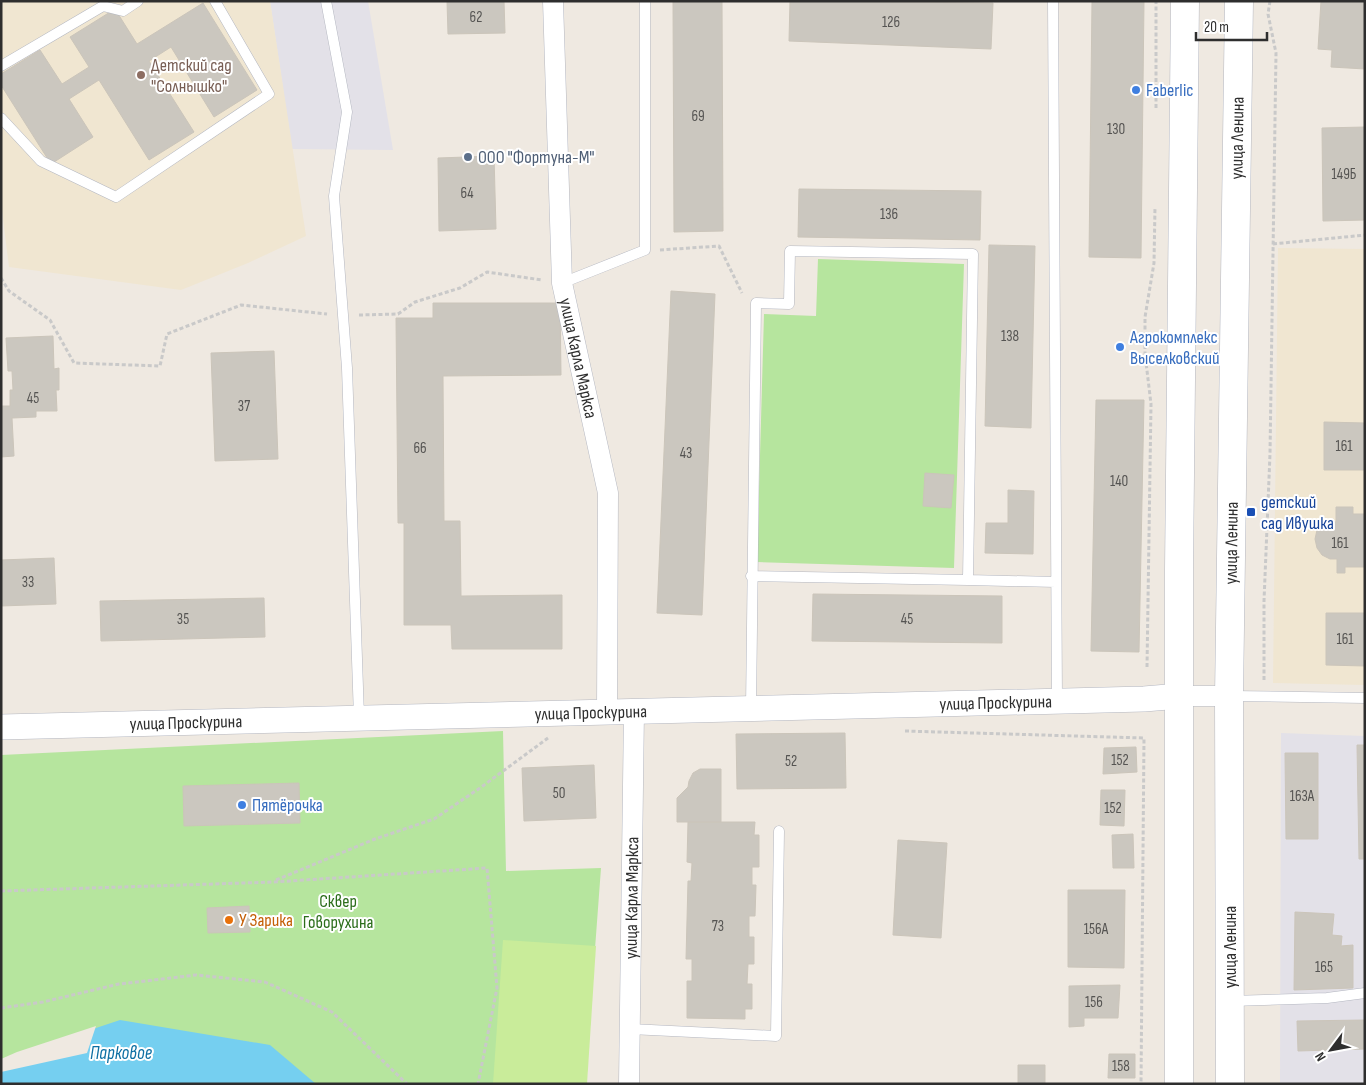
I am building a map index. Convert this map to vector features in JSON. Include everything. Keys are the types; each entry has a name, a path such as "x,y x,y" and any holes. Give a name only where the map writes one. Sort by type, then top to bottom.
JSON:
{"main road":[{"path":"1179,1084 1179,569 1186,1"},
{"name":"улица Ленина","path":"1230,1084 1229,696 1239,1"}],"street":[{"name":"улица Карла Маркса","path":"553,1 562,283 608,493 607,712"},
{"path":"1180,696 1229,696"},
{"name":"улица Проскурина","path":"1,727 1057,701 1180,696"},
{"name":"улица Карла Маркса","path":"630,1084 634,712"}],"lane":[{"path":"1,66 103,6 123,10 138,1"},
{"path":"1,118 41,161 116,197 269,94 215,1"},
{"path":"326,1 347,112 334,196 347,368 359,718"},
{"path":"562,283 645,250 646,1"},
{"path":"1053,1 1057,701"},
{"path":"751,708 756,303 789,304 790,251 972,254 968,580"},
{"path":"752,576 1056,582"},
{"path":"1229,696 1264,695 1365,698"},
{"path":"630,1029 776,1036 779,832"},
{"path":"1230,1001 1328,998 1365,993"}],"path":[{"path":"1156,1 1156,117"},
{"path":"1264,695 1264,601 1270,454 1276,53 1268,14 1270,1"},
{"path":"1147,667 1151,404 1145,354 1144,317 1154,263 1155,207"},
{"path":"1273,244 1365,235"},
{"path":"645,250 719,246 756,326"},
{"path":"1,278 9,291 50,320 74,363 160,366 167,334 241,305 343,315 398,314 415,302 460,288 487,272 562,283"},
{"path":"898,731 1144,738 1141,1084"},
{"path":"274,882 374,839 434,818 480,788 556,732"},
{"path":"1,891 274,882 487,868 498,988 478,1084"},
{"path":"1,1008 43,1002 119,984 196,975 265,982 332,1012 407,1084"}],"shaded area":[{"name":"Детский сад \"Солнышко\"","path":"1,1 270,1 306,236 248,263 181,290 9,267 1,203"},
{"path":"270,1 368,1 393,150 292,149"},
{"path":"1278,248 1365,249 1365,685 1273,683"},
{"path":"1281,733 1365,736 1365,1084 1280,1084"}],"green space":[{"path":"818,259 964,264 954,568 757,562 764,314 816,316"},
{"name":"Сквер Говорухина","path":"503,731 506,871 601,868 585,1084 1,1084 1,755"},
{"path":"503,940 596,946 587,1084 493,1084"}],"water":[{"name":"Парковое","path":"120,1020 270,1045 316,1084 1,1084 1,1062 18,1054"}],"pier":[{"path":"96,1026 87,1053 1,1072 1,1059"}],"building":[{"path":"447,1 504,1 505,33 448,34"},
{"path":"673,1 722,1 723,231 674,232"},
{"path":"790,1 993,3 991,49 789,41"},
{"path":"1092,1 1144,1 1141,258 1089,257"},
{"path":"1321,1 1365,1 1365,69 1331,67 1332,50 1318,49"},
{"path":"203,3 257,90 214,117 171,47 149,61 194,132 149,160 99,80 69,99 93,137 51,164 1,85 1,74 40,50 62,84 89,67 70,37 115,9 137,44"},
{"path":"1365,127 1365,220 1323,221 1322,128"},
{"path":"494,156 496,229 439,231 438,158"},
{"path":"799,189 981,191 980,240 798,237"},
{"path":"989,245 1035,246 1031,428 985,426"},
{"path":"671,291 715,294 702,615 657,613"},
{"path":"433,303 560,303 561,375 443,376 444,521 460,521 461,596 562,595 562,649 452,649 451,625 404,625 404,523 398,523 396,318 433,318"},
{"path":"53,336 54,369 59,368 59,390 56,390 57,411 36,411 36,417 12,418 14,456 1,457 1,406 10,406 10,390 13,390 12,371 8,371 6,338"},
{"path":"274,351 278,459 215,461 211,353"},
{"path":"1096,400 1144,400 1139,652 1091,651"},
{"path":"1324,422 1365,423 1365,470 1324,470"},
{"path":"925,473 954,475 951,508 923,506"},
{"path":"1008,490 1034,491 1033,554 985,553 986,523 1008,523"},
{"path":"1336,507 1353,507 1353,514 1365,514 1365,567 1345,567 1345,573 1337,573 1337,559 1330,559 1322,555 1317,548 1315,539 1317,530 1329,522 1336,522"},
{"path":"54,558 56,604 1,606 1,560"},
{"path":"813,594 1002,596 1002,643 812,641"},
{"path":"264,598 265,637 101,641 100,601"},
{"path":"1326,613 1365,613 1365,666 1326,665"},
{"path":"845,733 846,788 737,789 736,734"},
{"path":"1357,745 1365,745 1365,859 1359,859"},
{"path":"1136,747 1137,772 1103,774 1104,748"},
{"path":"1285,753 1318,753 1318,839 1286,839"},
{"path":"594,765 596,818 524,821 522,768"},
{"path":"700,769 721,769 721,822 677,822 677,798 688,787 693,773"},
{"name":"Пятёрочка","path":"299,783 300,823 184,826 183,786"},
{"path":"1101,790 1125,790 1124,826 1100,825"},
{"path":"688,822 755,822 754,835 759,835 759,867 752,867 752,885 756,885 755,916 749,916 749,937 754,937 754,964 748,964 747,984 752,984 752,1009 745,1009 745,1019 687,1018 687,981 692,981 692,959 686,959 688,881 691,881 692,863 687,862"},
{"path":"1133,834 1134,868 1113,868 1112,835"},
{"path":"898,840 947,843 941,938 893,935"},
{"path":"1068,890 1125,890 1124,968 1068,967"},
{"name":"У Зарика","path":"249,906 250,932 208,933 207,908"},
{"path":"1295,912 1334,914 1332,935 1342,936 1341,946 1353,945 1353,988 1294,990"},
{"path":"1120,985 1118,1018 1084,1018 1084,1026 1069,1027 1069,986"},
{"path":"1365,1020 1365,1049 1298,1051 1297,1021"},
{"path":"1109,1054 1135,1054 1135,1078 1108,1078"},
{"path":"1018,1065 1045,1065 1045,1084 1018,1084"}],"place":[{"name":"Детский сад \"Солнышко\"","path":"141,75"},
{"name":"Faberlic","path":"1136,90"},
{"name":"ООО \"Фортуна-М\"","path":"468,157"},
{"name":"Агрокомплекс Выселковский","path":"1120,347"},
{"name":"детский сад Ивушка","path":"1251,512"},
{"name":"Пятёрочка","path":"242,805"},
{"name":"У Зарика","path":"229,920"}]}
